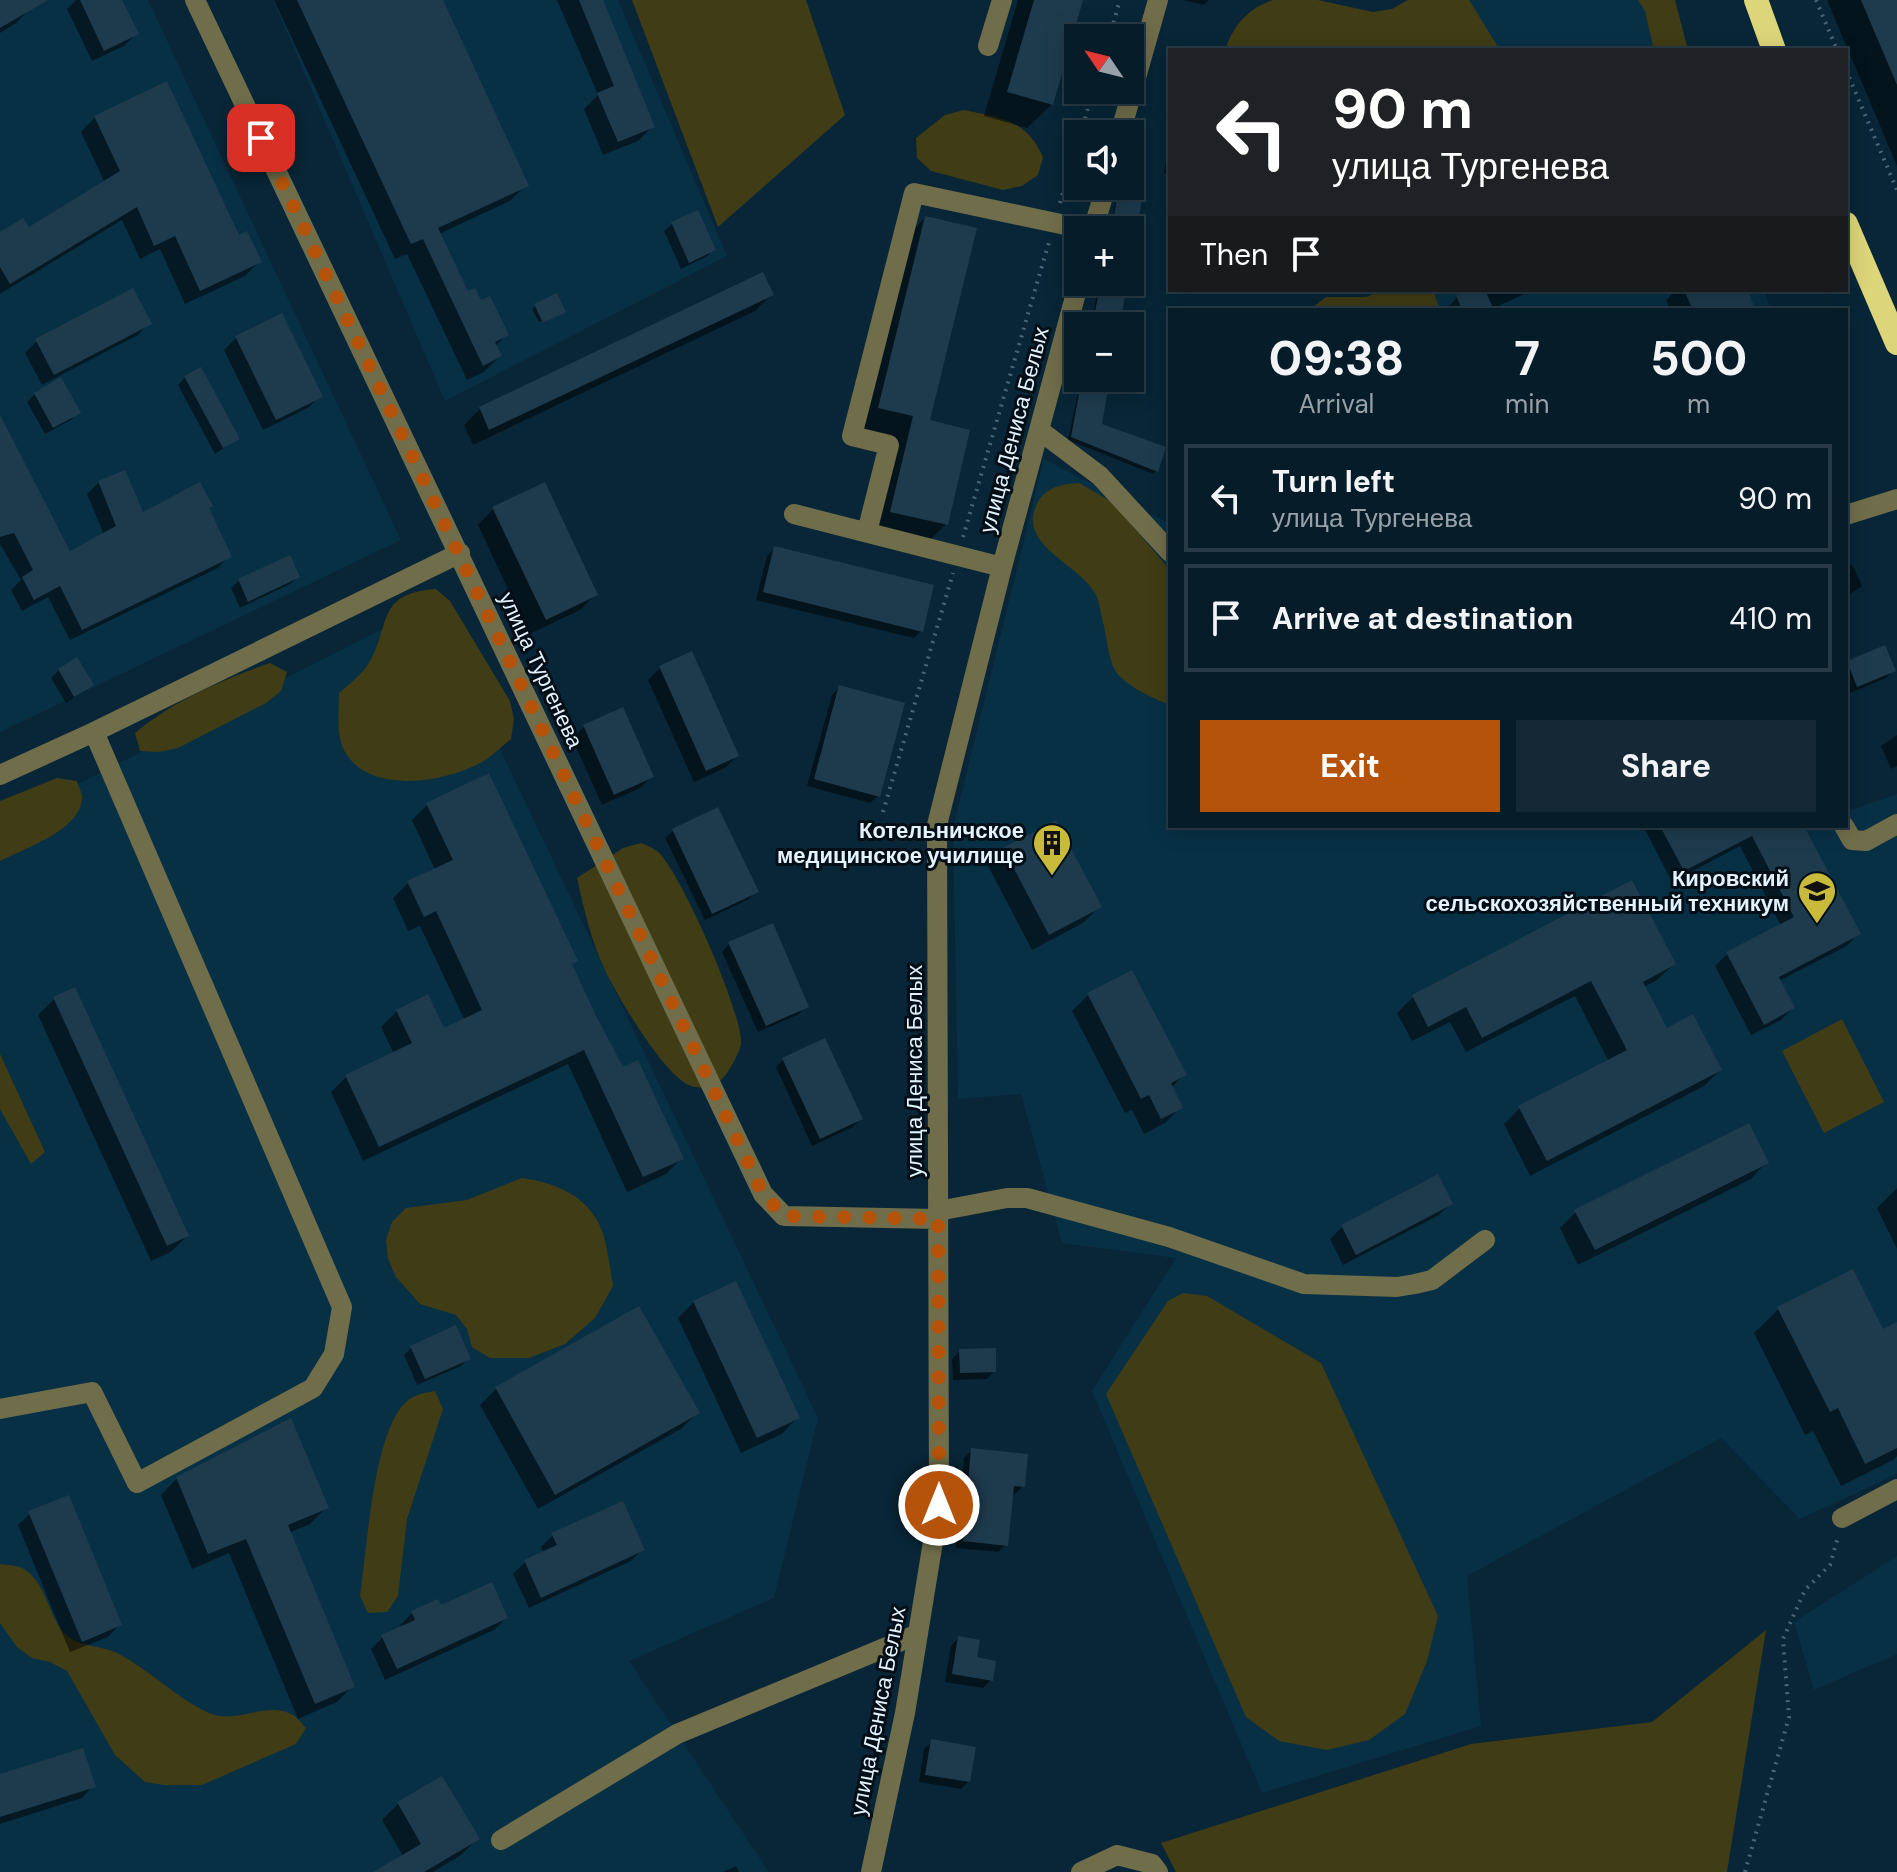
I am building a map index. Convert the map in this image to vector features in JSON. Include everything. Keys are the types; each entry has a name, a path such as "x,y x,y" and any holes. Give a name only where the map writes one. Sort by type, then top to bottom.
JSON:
{"highway":[{"path":"1756,0 1773,48"},
{"path":"1848,229 1897,343"}],"street":[{"name":"улица Тургенева","path":"195,0 763,1194 784,1216 938,1215 1007,1198 1027,1198 1169,1237 1304,1284 1347,1287 1397,1287 1432,1280 1485,1240"},
{"path":"988,46 1002,0"},
{"path":"1124,120 1158,0"},
{"path":"867,532 889,445 852,436 914,193 1064,225"},
{"name":"улица Дениса Белых","path":"871,1872 905,1713 939,1505 937,825 1075,296"},
{"path":"1039,430 1100,476 1168,550"},
{"path":"1848,514 1897,499"},
{"path":"794,514 1002,567"},
{"path":"0,775 460,553"},
{"path":"0,1409 92,1392 137,1483 313,1388 334,1354 342,1307 94,732"},
{"path":"1845,828 1852,840 1866,841 1897,824"},
{"path":"1842,1518 1897,1489"},
{"path":"501,1840 677,1734 918,1634"},
{"path":"1081,1872 1117,1855 1152,1864 1158,1872"}],"path":[{"path":"1113,24 1120,0"},
{"path":"1816,0 1836,48"},
{"path":"1848,75 1897,190"},
{"path":"883,812 1064,192"},
{"path":"1745,1872 1789,1717 1783,1639 1805,1590 1830,1565 1842,1518"}],"shaded area":[{"path":"0,0 148,0 401,540 0,732"},
{"path":"273,0 618,0 727,256 445,401"},
{"path":"632,0 806,0 845,115 718,227"},
{"path":"1273,0 1318,0 1373,12 1392,9 1408,0 1469,0 1499,48 1226,48 1243,19"},
{"path":"1458,0 1653,0 1671,48 1481,48"},
{"path":"1638,0 1675,0 1687,48 1654,48 1645,11"},
{"path":"964,110 1011,122 1029,135 1043,157 1038,175 1022,186 1003,190 931,171 917,158 916,138 945,115"},
{"path":"1379,292 1434,292 1439,308 1312,308 1326,297 1366,297"},
{"path":"1414,292 1765,292 1770,308 1420,308"},
{"path":"1044,459 1168,523 1168,828 1848,828 1848,809 1897,794 1897,1474 1800,1519 1721,1438 1467,1576 1481,1726 1262,1793 1092,1391 1176,1258 1062,1243 1021,1094 958,1099 953,828"},
{"path":"1079,483 1112,502 1168,568 1168,704 1139,690 1118,674 1110,658 1096,595 1078,574 1042,543 1035,532 1033,519 1040,498 1066,484"},
{"path":"436,589 450,601 510,701 514,719 511,739 482,762 448,775 407,781 387,779 369,773 354,763 343,748 339,728 339,693 367,666 393,605 416,592"},
{"path":"431,604 818,1418 774,1598 629,1661 769,1872 0,1872 0,824"},
{"path":"270,663 287,672 281,691 266,703 178,748 159,752 140,751 135,733 150,721 200,692"},
{"path":"57,778 77,781 82,797 79,810 62,829 0,861 0,801"},
{"path":"641,843 657,851 680,884 722,975 739,1028 739,1052 724,1077 709,1086 691,1086 668,1068 611,982 588,925 577,878 623,848"},
{"path":"1842,1019 1884,1102 1824,1133 1782,1051"},
{"path":"0,1054 45,1152 31,1164 0,1109"},
{"path":"522,1178 547,1183 570,1193 589,1209 604,1238 613,1286 595,1318 565,1344 529,1358 490,1358 472,1347 467,1329 456,1315 420,1304 396,1277 388,1259 386,1240 392,1222 406,1208 467,1200"},
{"path":"1183,1293 1207,1296 1321,1363 1438,1616 1427,1661 1405,1714 1369,1740 1327,1750 1279,1741 1246,1717 1106,1394 1168,1301"},
{"path":"435,1391 443,1409 407,1519 398,1596 387,1612 368,1613 360,1596 373,1493 386,1438 406,1402"},
{"path":"1897,1556 1897,1654 1814,1690 1794,1622"},
{"path":"0,1564 19,1567 31,1574 57,1624 67,1636 80,1643 117,1653 197,1707 219,1716 283,1711 295,1716 306,1728 296,1744 202,1785 145,1782 115,1755 67,1671 50,1662 32,1658 17,1647 0,1623"},
{"path":"1766,1630 1727,1872 1176,1872 1161,1843 1471,1744 1652,1722"}],"building":[{"path":"0,0 48,0 0,28"},
{"path":"80,0 122,0 139,34 104,51"},
{"path":"297,0 443,0 529,186 438,228 468,291 475,288 481,300 490,296 509,335 495,342 502,356 483,366 423,239 411,244"},
{"path":"579,0 603,0 655,127 618,142 597,93 614,86"},
{"path":"1034,0 1083,0 1076,24 1064,24 1064,66 1053,105 1007,92"},
{"path":"1861,0 1897,0 1897,85"},
{"path":"167,81 239,235 247,231 262,262 200,291 175,236 154,246 137,207 10,284 0,267 0,232 23,218 29,227 120,171 94,116"},
{"path":"1117,200 1142,200 1139,216 1114,216"},
{"path":"698,210 716,250 689,263 671,222"},
{"path":"925,216 977,228 930,420 970,430 948,525 890,512 913,416 878,408"},
{"path":"763,272 774,295 489,430 479,407"},
{"path":"133,288 152,324 54,375 35,339"},
{"path":"1486,292 1493,308 1461,308 1456,295"},
{"path":"1685,292 1748,292 1755,308 1692,308"},
{"path":"557,293 566,312 543,323 534,304"},
{"path":"1098,296 1125,296 1122,312 1095,312"},
{"path":"282,313 323,397 276,420 235,336"},
{"path":"201,367 240,439 223,448 184,376"},
{"path":"61,377 81,413 53,428 34,393"},
{"path":"1079,392 1108,392 1102,424 1166,447 1158,472 1071,437"},
{"path":"0,415 70,551 116,526 98,481 125,470 143,512 200,482 213,506 209,508 232,557 82,630 60,586 34,600 22,577 33,570 14,533 0,537"},
{"path":"545,482 598,595 546,620 492,507"},
{"path":"774,546 934,585 923,632 763,592"},
{"path":"290,555 300,577 248,602 238,579"},
{"path":"1885,645 1896,671 1857,687 1848,661"},
{"path":"692,651 739,756 706,771 659,666"},
{"path":"77,657 94,685 74,697 58,669"},
{"path":"839,685 905,703 880,797 814,779"},
{"path":"623,707 654,777 614,795 583,725"},
{"path":"489,773 578,961 572,964 596,1016 623,1067 638,1060 684,1159 643,1177 584,1050 379,1147 345,1075 412,1043 396,1010 428,994 444,1028 482,1010 436,911 424,917 407,881 453,860 426,803"},
{"path":"718,807 759,892 712,914 672,829"},
{"name":"Котельничское медицинское училище","path":"1056,820 1102,907 1049,935 1003,848"},
{"name":"Кировский сельскохозяйственный техникум","path":"1661,828 1805,828 1861,934 1779,977 1795,1008 1764,1025 1726,952 1794,917 1752,836 1684,871"},
{"path":"1632,880 1676,964 1643,982 1667,1028 1693,1014 1722,1070 1547,1161 1518,1106 1627,1050 1591,981 1482,1038 1466,1007 1428,1027 1412,995"},
{"path":"773,923 809,1007 766,1026 728,942"},
{"path":"1132,970 1187,1075 1171,1083 1183,1108 1161,1119 1149,1095 1141,1099 1087,993"},
{"path":"75,987 189,1236 167,1246 53,997"},
{"path":"825,1038 863,1119 820,1139 782,1058"},
{"path":"1749,1123 1769,1163 1595,1250 1574,1210"},
{"path":"1438,1174 1453,1204 1356,1255 1341,1225"},
{"path":"1853,1269 1883,1329 1897,1322 1897,1448 1865,1464 1838,1408 1830,1412 1777,1307"},
{"path":"736,1281 800,1418 757,1438 693,1301"},
{"path":"639,1306 700,1413 555,1495 495,1387"},
{"path":"456,1325 471,1359 425,1379 410,1346"},
{"path":"996,1348 996,1372 960,1373 959,1349"},
{"path":"291,1418 329,1508 288,1525 355,1687 315,1704 246,1539 208,1554 176,1477"},
{"path":"971,1448 1028,1454 1025,1487 1014,1486 1008,1546 963,1541"},
{"path":"69,1495 122,1625 82,1642 28,1511"},
{"path":"623,1501 645,1550 541,1598 524,1560 557,1545 551,1533"},
{"path":"492,1582 508,1618 397,1669 381,1635 415,1620 411,1611 438,1599 441,1605"},
{"path":"958,1636 980,1640 977,1657 996,1661 993,1681 952,1674"},
{"path":"931,1739 976,1747 970,1782 925,1775"},
{"path":"83,1748 96,1787 0,1817 0,1774"},
{"path":"442,1776 480,1839 424,1872 373,1872 421,1844 397,1802"}],"place":[{"name":"Котельничское медицинское училище","path":"1052,877"},
{"name":"Кировский сельскохозяйственный техникум","path":"1817,925"}],"route":[{"path":"261,138 763,1194 784,1216 938,1219 939,1505"}]}
